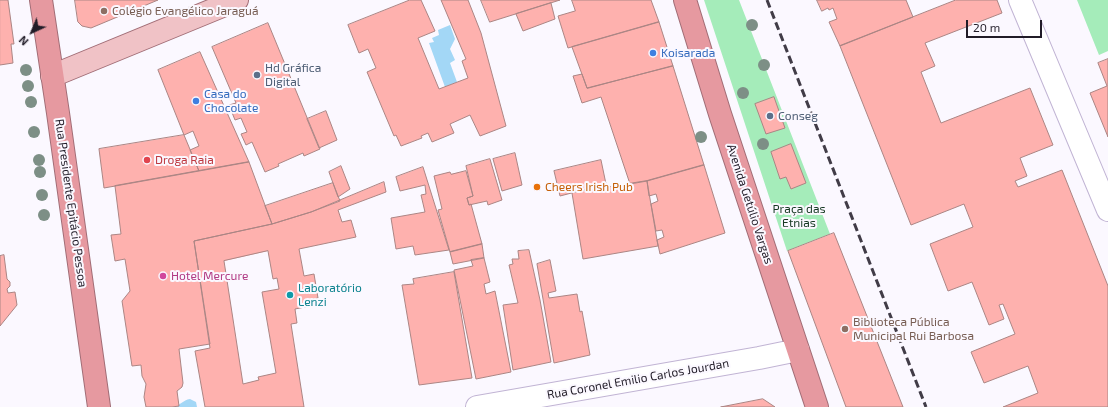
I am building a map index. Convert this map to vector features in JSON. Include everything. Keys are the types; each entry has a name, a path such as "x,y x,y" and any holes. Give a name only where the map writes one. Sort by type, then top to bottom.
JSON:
{"highway":[{"name":"Rua Presidente Epitácio Pessoa","path":"41,0 99,407"},
{"name":"Avenida Getúlio Vargas","path":"685,0 720,114 817,407"}],"main road":[{"path":"52,76 237,0"}],"street":[{"path":"1020,0 1108,210"},
{"name":"Rua Coronel Emilio Carlos Jourdan","path":"477,407 798,350"}],"green space":[{"name":"Praça das Etnias","path":"704,0 739,0 830,234 787,251"},
{"path":"1077,0 1108,0 1108,51 1099,55"}],"water":[{"path":"450,25 455,39 450,49 455,60 450,63 457,82 445,87 429,43 434,42 432,38 439,35 438,30"},
{"path":"190,399 196,402 197,407 172,407 185,401"}],"building":[{"path":"0,0 8,0 14,44 11,44 13,63 0,65"},
{"name":"Colégio Evangélico Jaraguá","path":"75,0 158,0 91,28 82,26 78,22"},
{"path":"410,0 421,0 435,31 418,38 439,89 468,78 462,61 466,59 441,0 468,0 481,33 506,126 480,136 470,115 450,124 454,133 432,142 428,133 421,136 422,138 401,146 396,135 394,136 367,72 376,68 368,49 359,53 348,25"},
{"path":"481,0 560,0 490,22"},
{"path":"572,0 651,0 659,22 568,48 558,16 575,11"},
{"path":"817,0 906,0 913,17 840,46 829,22 837,19 833,8 829,10 828,8 822,11"},
{"path":"956,0 997,0 1002,13 925,43 935,66 921,72 941,123 1030,88 1053,145 1020,158 1027,176 1015,181 1018,187 1062,170 1108,286 1108,407 1003,407 1038,393 1028,366 984,383 971,352 1015,334 1003,304 999,305 1004,319 989,325 972,282 948,291 930,244 973,227 964,204 911,225 840,46"},
{"path":"551,3 555,19 523,31 516,14"},
{"path":"659,22 673,66 587,88 572,47"},
{"name":"Hd Gráfica Digital","path":"268,23 320,149 304,156 303,153 278,164 279,166 265,172 252,142 246,145 241,134 247,132 241,118 235,120 229,105 236,103 212,47"},
{"name":"Casa do Chocolate","path":"200,52 249,162 199,171 190,150 199,146 193,131 184,135 158,70"},
{"path":"1108,59 1108,137 1090,93 1107,86 1098,63"},
{"path":"673,66 704,165 647,181 630,184 601,97 582,103 573,76 582,74 587,88"},
{"name":"Conseg","path":"774,97 785,128 766,134 755,104"},
{"path":"326,111 337,140 319,148 307,119"},
{"name":"Droga Raia","path":"184,135 199,171 104,188 99,149"},
{"path":"791,144 806,183 791,189 786,177 780,179 771,152"},
{"path":"515,153 522,185 502,191 493,159"},
{"path":"490,159 502,200 488,205 487,201 469,205 467,198 473,196 466,166"},
{"path":"601,160 606,184 560,196 554,171"},
{"name":"Hotel Mercure","path":"249,162 272,224 194,241 210,344 179,349 183,383 182,387 177,391 179,406 146,407 144,397 146,384 142,376 141,365 132,366 122,301 130,291 125,259 115,261 111,235 121,234 115,186"},
{"path":"704,165 725,233 660,254 657,240 664,237 662,230 656,231 651,204 658,201 656,194 649,196 647,181"},
{"path":"341,166 350,189 338,197 329,172"},
{"path":"423,167 449,250 415,255 413,246 396,249 391,218 425,212 421,195 426,194 425,185 400,191 396,177"},
{"path":"466,171 473,196 467,198 469,205 471,204 482,244 450,252 438,210 442,209 434,176 450,172 451,174"},
{"path":"647,181 658,246 583,259 572,193"},
{"name":"Laboratório Lenzi","path":"384,182 386,192 338,210 342,222 351,220 356,237 299,249 304,276 314,274 318,298 309,300 310,306 295,309 297,323 291,324 304,407 205,407 195,351 210,348 194,241 272,224 311,212","holes":["268,251 273,279 277,278 279,289 262,292 276,373 258,377 259,380 243,384 224,261"]},
{"path":"333,183 340,201 272,224 265,206"},
{"name":"Biblioteca Pública Municipal Rui Barbosa","path":"834,233 903,407 846,407 788,251"},
{"path":"482,244 484,258 453,264 450,252"},
{"path":"529,250 551,362 513,370 503,305 518,303 509,265 513,264 512,259 519,259 518,251"},
{"path":"4,255 7,279 10,282 10,286 7,289 8,293 15,292 17,305 0,326 0,256"},
{"path":"484,258 490,282 484,284 486,294 495,291 511,372 476,379 454,270 473,266 471,260"},
{"path":"550,260 556,291 548,293 549,298 577,294 580,312 582,311 590,355 554,363 537,264"},
{"path":"454,272 472,378 419,385 402,285 414,284 413,279"},
{"path":"763,399 775,407 721,407"}],"railway":[{"path":"767,0 926,407"}],"place":[{"name":"Colégio Evangélico Jaraguá","path":"104,11"},
{"name":"Koisarada","path":"653,53"},
{"name":"Hd Gráfica Digital","path":"257,75"},
{"name":"Casa do Chocolate","path":"196,101"},
{"name":"Conseg","path":"770,116"},
{"name":"Droga Raia","path":"147,160"},
{"name":"Cheers Irish Pub","path":"537,187"},
{"name":"Hotel Mercure","path":"163,276"},
{"name":"Laboratório Lenzi","path":"290,295"},
{"name":"Biblioteca Pública Municipal Rui Barbosa","path":"845,329"}]}
